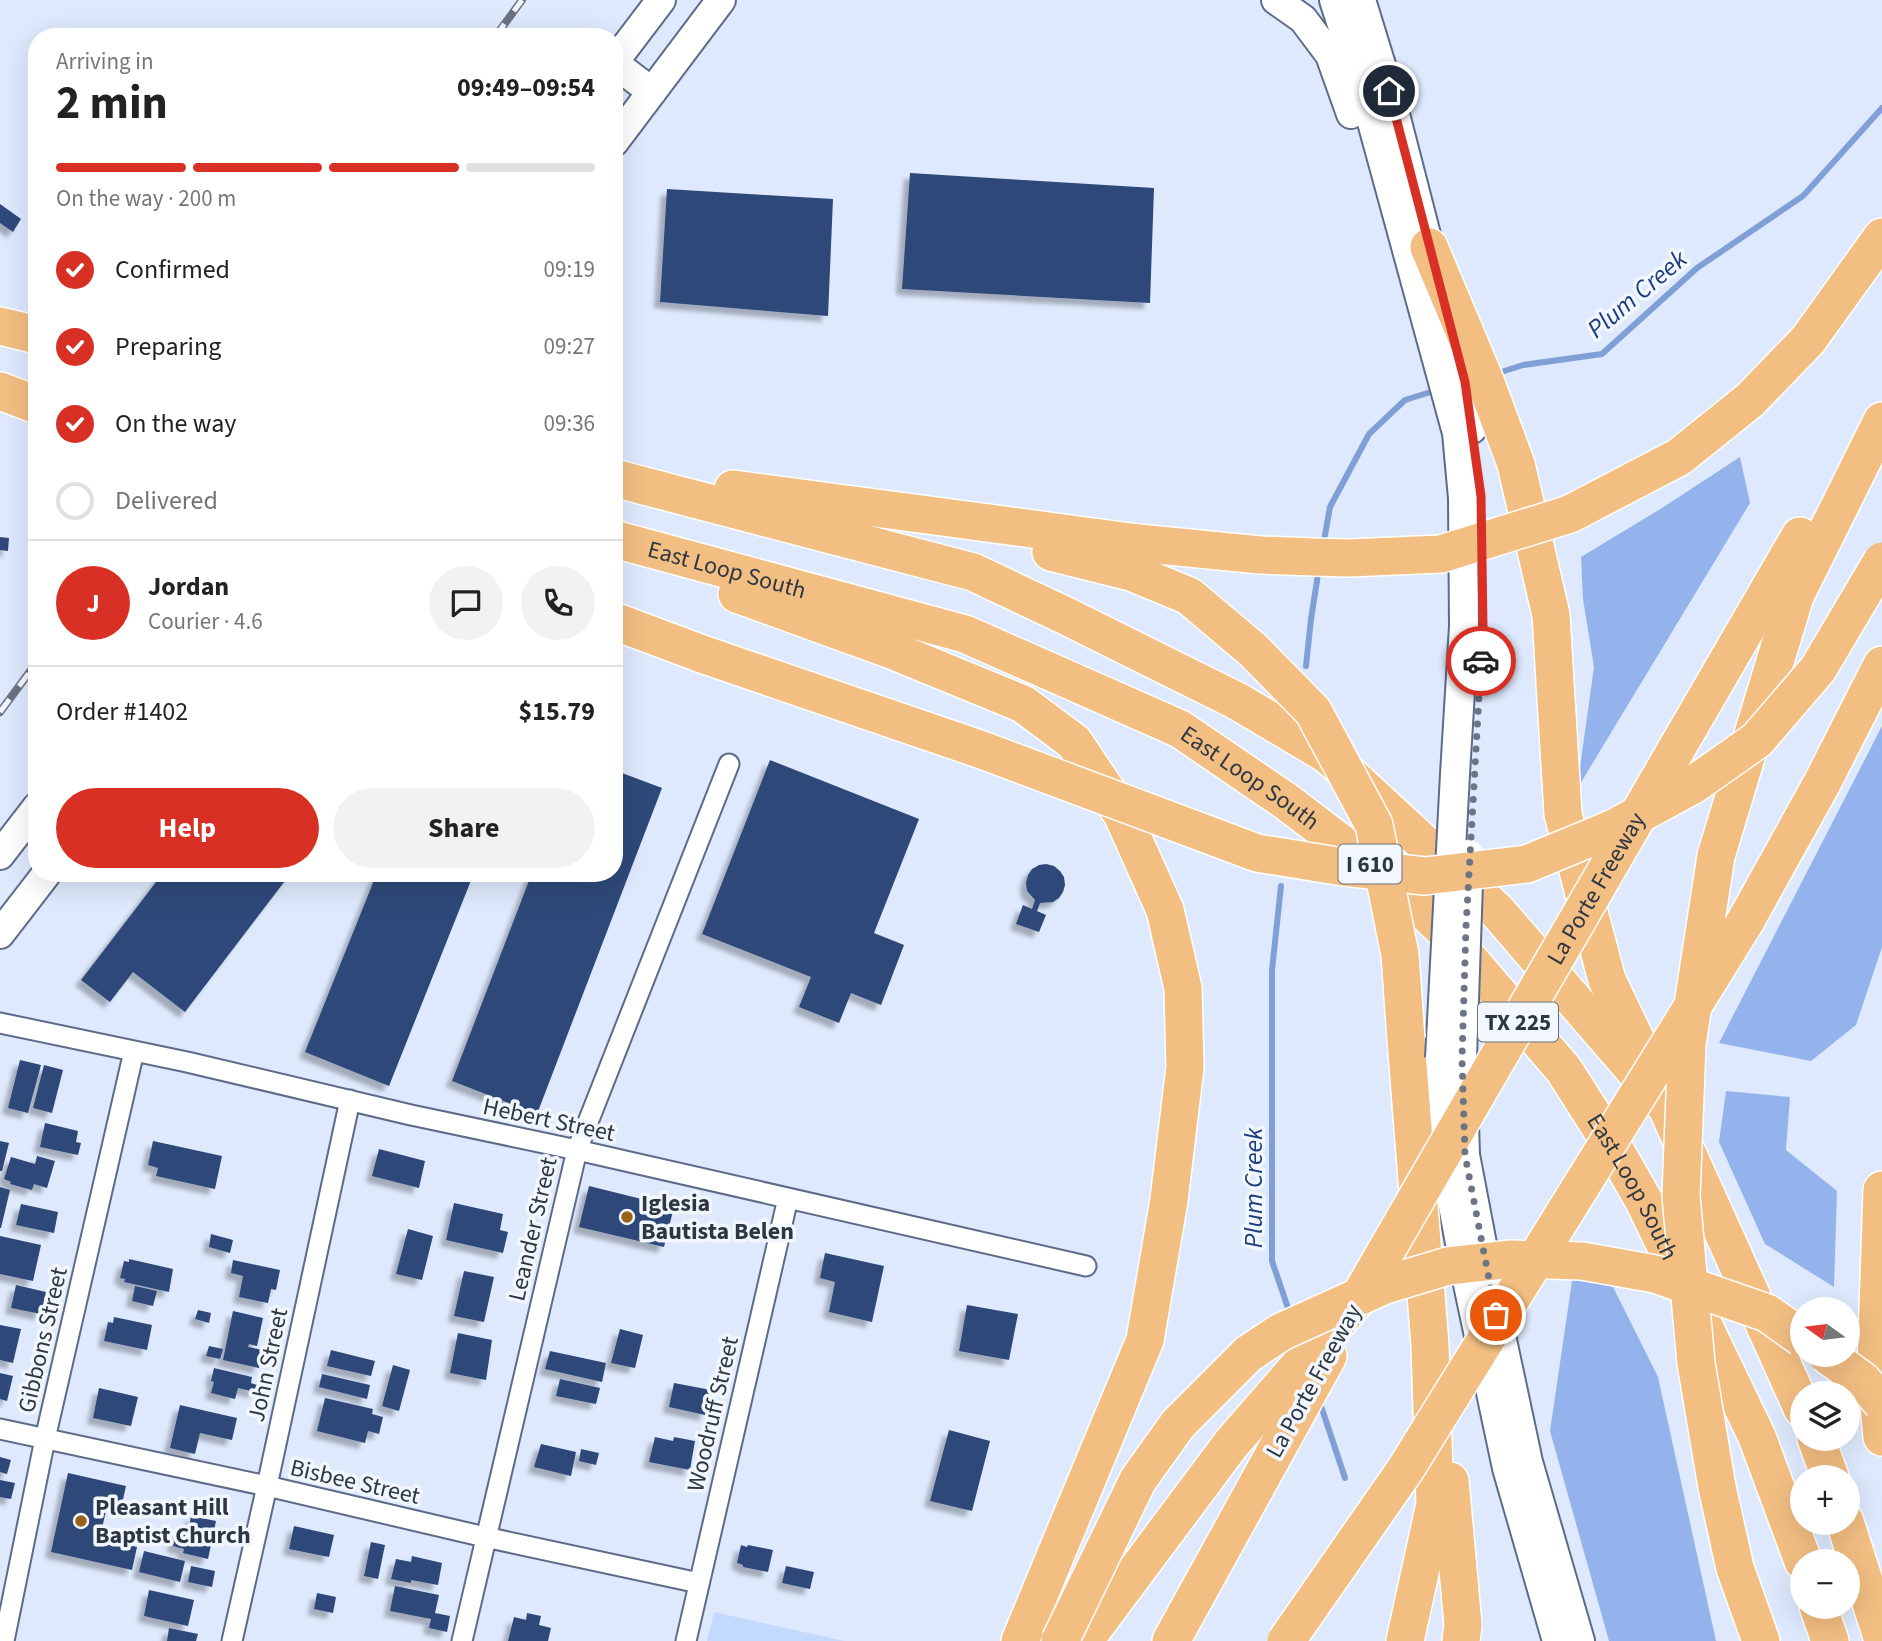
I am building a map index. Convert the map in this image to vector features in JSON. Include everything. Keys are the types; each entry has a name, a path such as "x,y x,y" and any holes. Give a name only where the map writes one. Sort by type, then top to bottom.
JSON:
{"highway":[{"path":"1415,237 1450,335 1516,464 1551,615 1563,814 1607,979 1667,1108"},
{"path":"623,477 884,509 1134,558 1441,554 1570,514 1679,457 1750,400 1808,340 1882,237"},
{"path":"0,326 28,333"},
{"path":"0,388 28,393"},
{"path":"0,388 28,401"},
{"name":"La Porte Freeway","path":"1172,1639 1360,1296 1882,397"},
{"path":"1761,1641 1735,1568 1717,1487 1696,1363 1681,1196 1687,1044 1716,856 1796,596 1882,421"},
{"name":"I 610","path":"623,478 973,572 1237,701 1328,755 1497,911 1667,1108 1790,1381"},
{"name":"East Loop South","path":"623,541 965,634 1180,729 1287,802 1406,893 1443,929 1564,1070 1616,1152 1644,1201 1757,1437 1799,1549"},
{"path":"623,552 888,649 1023,704 1074,742 1122,814 1165,910 1182,988 1185,1067 1169,1200 1144,1340 1020,1641"},
{"path":"1134,558 1189,596 1253,650 1313,711 1374,825 1400,955 1430,1345 1435,1504 1405,1641"},
{"path":"623,624 982,750 1256,853 1343,867 1425,876 1527,864 1614,828 1693,785 1757,740 1818,669 1882,561"},
{"path":"1286,1641 1405,1470 1745,922 1822,783 1882,665"},
{"path":"1882,1190 1882,1437"},
{"path":"1060,1641 1138,1480 1178,1424 1248,1354 1282,1332 1385,1285 1448,1266 1512,1259 1582,1261 1655,1274 1767,1313 1790,1329"},
{"path":"1084,1641 1231,1444 1360,1296"},
{"path":"1430,1345 1451,1488 1463,1625 1461,1641"},
{"path":"1844,1367 1863,1381 1880,1373"},
{"path":"1849,1535 1882,1637"},
{"path":"1822,1619 1830,1641"}],"main road":[{"path":"623,50 661,0"},
{"path":"623,130 721,0"},
{"path":"1276,0 1303,19 1330,55 1375,178 1415,237"},
{"path":"1334,0 1415,237"},
{"path":"1361,0 1389,91"},
{"path":"1380,0 1389,91 1415,237"},
{"path":"623,69 653,92"},
{"path":"1450,335 1465,382 1469,469 1481,496 1483,627 1464,774 1466,927 1451,1058 1444,1157 1507,1468 1557,1641"},
{"path":"0,855 28,819"},
{"path":"0,934 40,882"},
{"path":"1451,1058 1465,1155 1528,1462 1580,1641"}],"street":[{"name":"Leander Street","path":"462,1641 577,1150 729,764"},
{"name":"Hebert Street","path":"0,1023 1086,1266"},
{"name":"Gibbons Street","path":"4,1641 45,1439 134,1051"},
{"name":"John Street","path":"232,1641 350,1100"},
{"name":"Woodruff Street","path":"686,1641 788,1198"},
{"name":"Bisbee Street","path":"0,1429 699,1583"}],"shaded area":[{"path":"1740,457 1750,503 1577,789 1594,667 1583,599 1581,557"},
{"path":"1882,726 1882,947 1856,1025 1811,1061 1719,1043"},
{"path":"1726,1091 1790,1097 1786,1150 1837,1191 1834,1287 1765,1244 1719,1142"},
{"path":"1575,1261 1607,1275 1658,1377 1716,1641 1609,1641 1550,1431"},
{"path":"714,1612 844,1641 707,1641"}],"building":[{"path":"910,173 1154,188 1150,303 902,289"},
{"path":"667,189 833,199 828,316 660,302"},
{"path":"0,204 21,219 13,232 0,223"},
{"path":"0,537 9,538 8,551 0,550"},
{"path":"770,760 919,819 874,933 904,945 881,1005 851,993 839,1023 799,1007 811,977 702,934"},
{"path":"623,773 662,788 537,1114 452,1081 529,882 623,882"},
{"path":"1046,864 1060,871 1065,885 1059,898 1053,902 1040,903 1037,911 1046,915 1039,932 1016,924 1023,905 1032,909 1035,900 1027,891 1028,875 1032,869"},
{"path":"156,882 284,882 185,1012 133,972 110,1002 81,980"},
{"path":"373,882 470,882 389,1086 305,1052"},
{"path":"20,1060 41,1065 28,1113 8,1108"},
{"path":"44,1065 63,1070 52,1113 33,1108"},
{"path":"45,1123 78,1131 76,1142 81,1143 78,1155 40,1147"},
{"path":"0,1141 9,1143 2,1171 0,1171"},
{"path":"153,1141 222,1156 215,1189 156,1176 158,1168 148,1165"},
{"path":"379,1149 425,1161 419,1188 372,1176"},
{"path":"37,1156 55,1161 47,1188 34,1184 32,1190 10,1184 11,1182 4,1179 11,1157 35,1164"},
{"name":"Iglesia Bautista Belen","path":"589,1186 674,1207 664,1247 579,1227"},
{"path":"0,1187 10,1190 1,1228 0,1228"},
{"path":"454,1203 503,1214 500,1230 508,1232 503,1253 446,1240"},
{"path":"21,1204 58,1212 54,1233 16,1225"},
{"path":"408,1229 433,1236 422,1280 396,1274"},
{"path":"211,1234 233,1240 230,1253 209,1247"},
{"path":"0,1236 41,1245 33,1281 0,1274"},
{"path":"825,1253 884,1266 872,1322 829,1312 835,1282 820,1278"},
{"path":"129,1259 173,1269 169,1292 124,1282 125,1279 120,1278 124,1261 129,1262"},
{"path":"233,1260 280,1270 276,1290 271,1289 268,1303 239,1297 243,1276 231,1273"},
{"path":"464,1271 494,1277 484,1322 454,1316"},
{"path":"16,1285 46,1292 41,1314 11,1308"},
{"path":"135,1286 157,1291 153,1306 132,1301"},
{"path":"967,1305 1018,1314 1009,1360 959,1351"},
{"path":"198,1310 211,1313 209,1323 195,1319"},
{"path":"233,1311 263,1318 257,1346 249,1344 248,1347 263,1350 259,1368 223,1360"},
{"path":"114,1317 152,1325 147,1350 104,1341 108,1322 113,1323"},
{"path":"0,1325 21,1329 13,1363 0,1360"},
{"path":"620,1329 643,1335 635,1368 611,1363"},
{"path":"458,1333 492,1340 486,1380 450,1373"},
{"path":"209,1346 223,1349 220,1359 206,1356"},
{"path":"331,1350 375,1361 371,1376 327,1366"},
{"path":"550,1351 606,1363 602,1382 545,1369"},
{"path":"393,1365 410,1370 399,1411 382,1406"},
{"path":"214,1368 252,1377 251,1383 257,1385 255,1392 238,1388 235,1399 211,1393"},
{"path":"0,1373 13,1376 7,1401 0,1399"},
{"path":"322,1374 370,1385 367,1399 319,1387"},
{"path":"560,1379 600,1388 596,1404 556,1396"},
{"path":"674,1383 711,1390 705,1415 669,1407"},
{"path":"99,1388 138,1397 131,1426 93,1418"},
{"path":"325,1398 373,1409 372,1414 383,1417 379,1434 368,1431 365,1443 317,1431"},
{"path":"180,1405 237,1418 232,1440 200,1433 195,1454 170,1448"},
{"path":"949,1430 990,1441 972,1511 930,1501"},
{"path":"655,1437 673,1441 674,1437 695,1441 690,1470 649,1462"},
{"path":"541,1444 576,1452 571,1476 534,1467"},
{"path":"581,1449 599,1453 596,1465 579,1461"},
{"path":"0,1457 11,1460 7,1474 0,1472"},
{"name":"Pleasant Hill Baptist Church","path":"68,1473 126,1486 122,1504 108,1501 100,1538 137,1547 132,1570 51,1552"},
{"path":"0,1480 15,1483 11,1499 0,1497"},
{"path":"191,1516 216,1521 208,1559 183,1553 184,1549 173,1546 176,1530 188,1533"},
{"path":"294,1526 334,1535 329,1557 289,1549"},
{"path":"371,1542 385,1545 378,1579 364,1576"},
{"path":"741,1545 773,1550 768,1572 743,1567 737,1563"},
{"path":"144,1551 185,1561 180,1582 139,1572"},
{"path":"412,1556 442,1563 438,1585 391,1579 396,1559 411,1562"},
{"path":"191,1566 215,1571 212,1587 188,1582"},
{"path":"786,1566 814,1572 810,1589 782,1583"},
{"path":"395,1586 439,1595 435,1613 450,1616 447,1632 429,1628 431,1619 390,1611"},
{"path":"149,1590 194,1600 188,1626 144,1616"},
{"path":"317,1593 336,1597 333,1613 314,1609"},
{"path":"527,1613 541,1616 539,1625 551,1628 548,1641 508,1641 514,1617 526,1620"},
{"path":"169,1628 198,1634 196,1641 167,1641"}],"waterway":[{"name":"Plum Creek","path":"1495,374 1523,365 1602,354 1697,268 1803,196 1882,108"},
{"name":"Plum Creek","path":"1323,546 1330,507 1369,434 1405,400 1437,390"},
{"name":"Plum Creek","path":"1306,666 1319,568"},
{"name":"Plum Creek","path":"1281,886 1272,970 1272,1261 1290,1314"},
{"name":"Plum Creek","path":"1319,1400 1345,1478"}],"railway":[{"path":"502,28 522,0"},
{"path":"0,712 28,674"}],"way so far":[{"path":"1481,661 1466,927 1462,1058 1465,1155 1496,1315"}],"place":[{"name":"Iglesia Bautista Belen","path":"627,1217"},
{"name":"Pleasant Hill Baptist Church","path":"81,1521"}],"route":[{"path":"1389,91 1465,382 1481,496 1481,661"}]}
